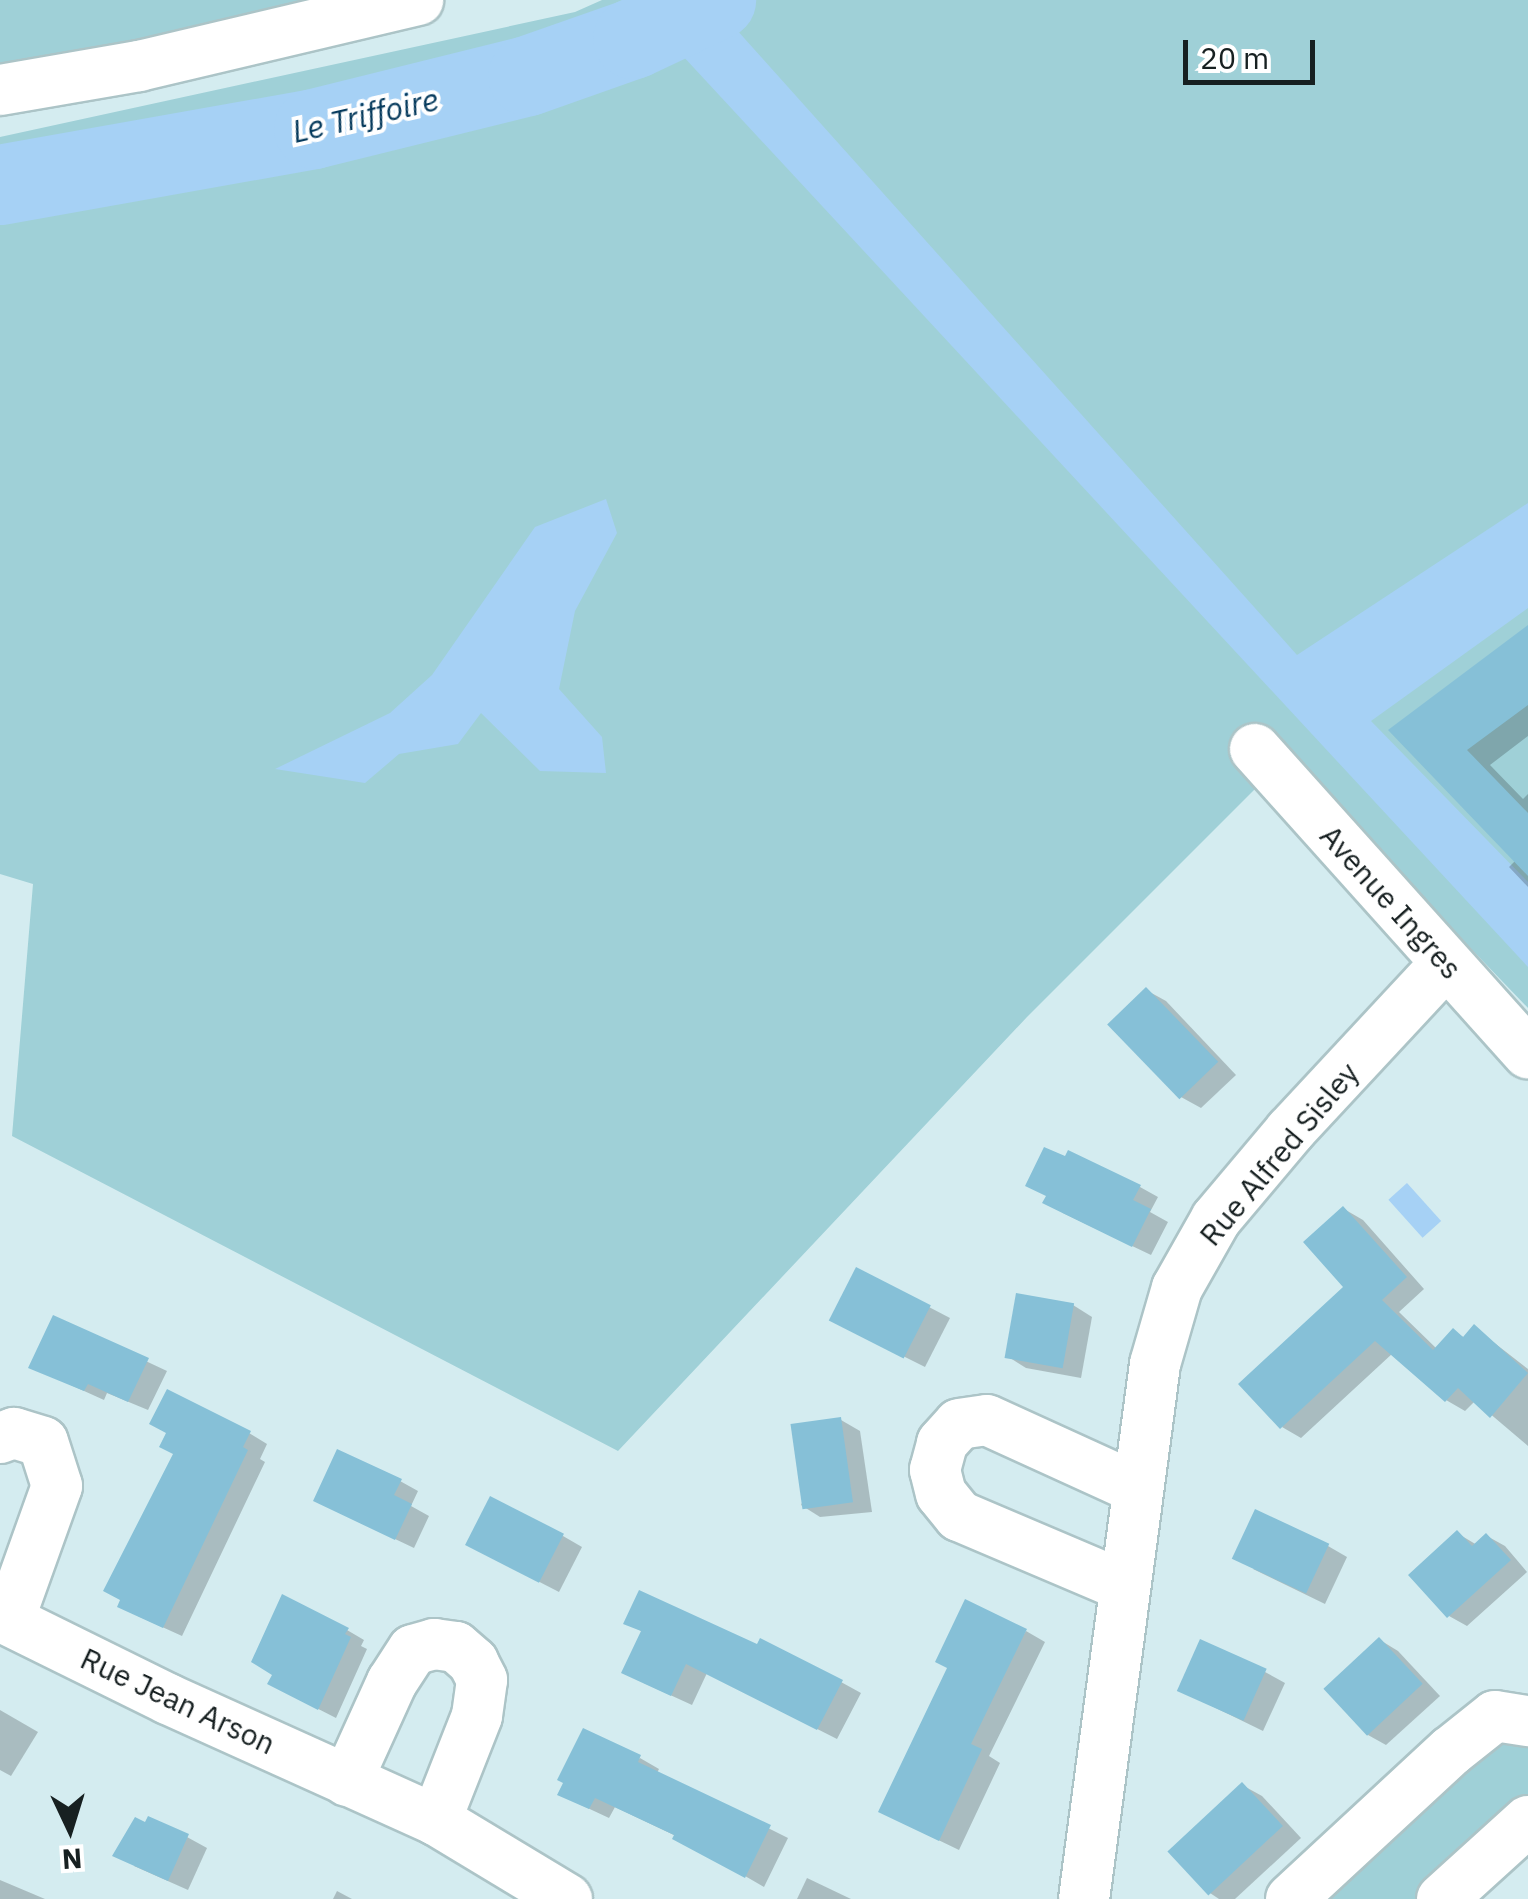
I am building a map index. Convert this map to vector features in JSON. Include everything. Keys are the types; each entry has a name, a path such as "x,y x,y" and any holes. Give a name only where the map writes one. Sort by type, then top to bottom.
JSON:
{"street":[{"path":"0,90 139,66 399,3"},
{"name":"Avenue Ingres","path":"1255,749 1528,1053"},
{"name":"Rue Alfred Sisley","path":"1084,1899 1154,1364 1176,1288 1216,1220 1290,1131 1446,963"},
{"path":"1124,1586 958,1516 941,1494 935,1470 942,1444 959,1424 987,1420 1136,1488"},
{"name":"Rue Jean Arson","path":"0,1438 14,1434 43,1442 57,1486 4,1618 436,1820 567,1899"},
{"path":"347,1781 392,1682 413,1650 434,1644 456,1647 473,1662 482,1680 477,1716 436,1820"},
{"path":"1291,1899 1451,1751 1495,1716 1528,1721"},
{"path":"1442,1899 1528,1820"}],"shaded area":[{"path":"0,0 328,0 325,8 0,69"},
{"path":"602,0 1528,0 1528,1008 1287,757 1027,1017 618,1451 12,1136 33,884 0,874 0,137 575,12"},
{"path":"631,0 710,0 1297,655 1528,503 1528,608 1371,721 1528,882 1528,967"},
{"path":"606,499 617,533 575,611 559,689 602,737 606,773 540,771 481,713 458,744 399,754 365,783 275,769 390,713 432,675 535,527"},
{"path":"1407,1183 1441,1221 1423,1238 1388,1200"},
{"path":"1488,1738 1528,1744 1528,1804 1421,1899 1315,1899"}],"building":[{"path":"1528,625 1528,705 1467,750 1528,813 1528,876 1388,730"},
{"path":"1146,987 1218,1062 1179,1099 1107,1025"},
{"path":"1044,1147 1065,1156 1068,1150 1141,1185 1133,1200 1151,1209 1132,1247 1042,1203 1046,1196 1025,1186"},
{"path":"1343,1206 1407,1277 1382,1300 1433,1350 1453,1328 1463,1337 1474,1324 1528,1373 1490,1418 1458,1388 1445,1402 1375,1341 1280,1429 1238,1384 1343,1287 1303,1242"},
{"path":"856,1267 931,1305 904,1359 829,1320"},
{"path":"1016,1293 1074,1303 1063,1368 1005,1358"},
{"path":"53,1315 149,1358 128,1402 88,1384 84,1391 28,1368"},
{"path":"167,1389 251,1431 243,1447 248,1450 163,1628 117,1607 120,1600 103,1591 173,1454 159,1447 166,1433 149,1424"},
{"path":"841,1417 853,1502 802,1509 790,1424"},
{"path":"337,1449 402,1479 394,1495 412,1504 395,1540 313,1501"},
{"path":"490,1496 564,1534 539,1583 465,1545"},
{"path":"1255,1509 1329,1544 1306,1594 1232,1559"},
{"path":"1457,1530 1472,1546 1486,1533 1511,1560 1447,1618 1408,1575"},
{"path":"639,1590 757,1644 760,1638 843,1680 817,1730 686,1664 671,1696 621,1673 641,1631 623,1624"},
{"path":"282,1594 349,1628 345,1634 351,1637 318,1710 267,1684 272,1675 251,1662"},
{"path":"965,1599 1027,1629 971,1744 982,1749 939,1841 878,1812 947,1668 935,1662"},
{"path":"1379,1637 1423,1684 1367,1736 1323,1689"},
{"path":"1200,1639 1267,1669 1244,1721 1177,1691"},
{"path":"583,1728 641,1755 638,1762 771,1825 745,1878 672,1839 674,1835 595,1798 589,1809 557,1795 563,1783 557,1780"},
{"path":"1242,1782 1283,1826 1208,1895 1167,1852"},
{"path":"148,1816 189,1834 168,1881 112,1856 135,1817 145,1822"}],"waterway":[{"name":"Le Triffoire","path":"0,185 314,129 528,76 633,39 716,0"}]}
